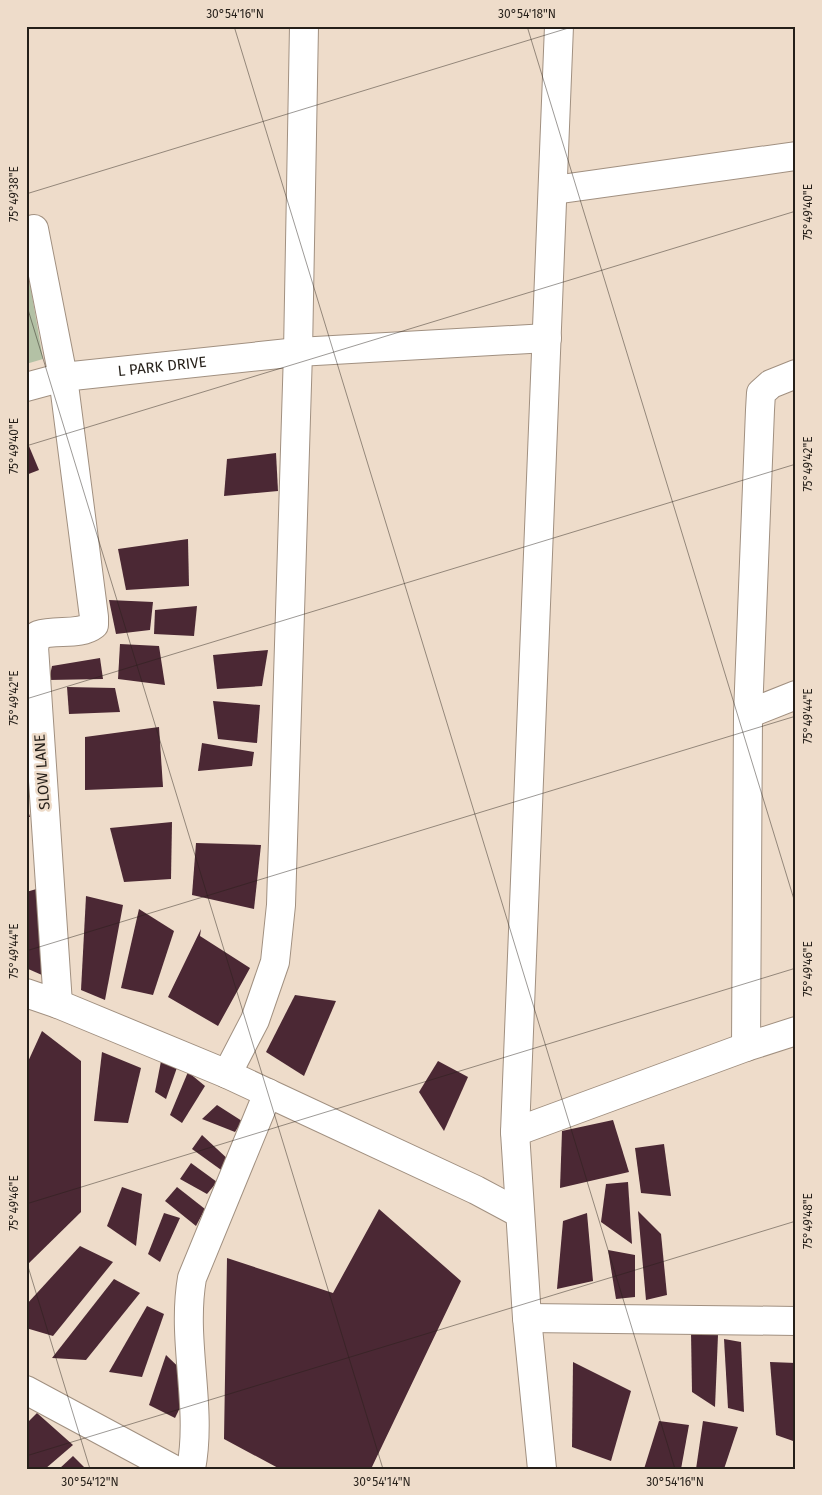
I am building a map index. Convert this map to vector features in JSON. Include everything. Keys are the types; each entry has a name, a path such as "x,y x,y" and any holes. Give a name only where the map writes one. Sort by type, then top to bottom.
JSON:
{"street":[{"path":"227,1074 255,1020 274,962 279,935 298,352 304,26"},
{"path":"542,1469 527,1318 515,1132 554,190 559,26"},
{"path":"554,190 796,156"},
{"path":"34,229 63,377"},
{"name":"L PARK DRIVE","path":"26,387 63,377 298,352 547,338"},
{"path":"746,1046 748,714 761,393 771,384 796,374"},
{"name":"SLOW LANE","path":"58,1004 34,647 38,636 48,632 87,630 94,625 63,377"},
{"path":"748,714 796,695"},
{"path":"26,994 58,1004 227,1074 476,1190 519,1213"},
{"path":"515,1132 746,1046 796,1032"},
{"path":"191,1469 196,1430 189,1309 192,1278 268,1093"},
{"path":"527,1318 796,1321"},
{"path":"27,1390 173,1469"}],"green space":[{"path":"26,261 43,359 26,364"}],"building":[{"path":"26,439 39,470 26,475"},
{"path":"276,453 278,491 224,496 227,459"},
{"path":"188,539 189,586 126,590 118,549"},
{"path":"109,600 153,602 150,630 116,634"},
{"path":"197,606 194,636 154,634 155,610"},
{"path":"120,644 159,646 165,685 118,679"},
{"path":"268,650 262,686 217,689 213,655"},
{"path":"100,658 103,679 49,680 52,666"},
{"path":"67,687 115,688 120,712 69,714"},
{"path":"213,701 260,705 257,743 218,739"},
{"path":"159,727 163,787 85,790 85,737"},
{"path":"202,743 254,752 252,766 198,771"},
{"path":"26,804 30,817 26,817"},
{"path":"172,822 171,879 124,882 110,828"},
{"path":"196,843 261,845 254,909 192,895"},
{"path":"47,886 51,979 26,968 26,892"},
{"path":"86,896 123,905 105,1000 81,990"},
{"path":"139,909 174,931 153,995 121,988"},
{"path":"201,929 200,936 250,968 218,1026 168,997"},
{"path":"295,995 336,1001 304,1076 266,1052"},
{"path":"42,1031 81,1061 81,1212 26,1266 26,1066"},
{"path":"102,1052 141,1068 128,1123 94,1121"},
{"path":"162,1056 180,1059 166,1099 155,1092"},
{"path":"438,1061 468,1077 444,1131 419,1092"},
{"path":"188,1072 205,1086 182,1123 170,1115"},
{"path":"217,1105 242,1121 235,1132 202,1119"},
{"path":"613,1120 629,1172 560,1188 562,1131"},
{"path":"202,1135 231,1162 224,1172 192,1149"},
{"path":"664,1144 671,1196 641,1193 635,1148"},
{"path":"191,1163 217,1182 207,1194 180,1179"},
{"path":"628,1182 632,1244 601,1222 606,1184"},
{"path":"122,1187 142,1194 136,1246 107,1226"},
{"path":"177,1187 205,1209 196,1226 165,1201"},
{"path":"379,1209 461,1281 371,1469 280,1469 224,1439 227,1258 333,1293"},
{"path":"638,1211 661,1234 667,1295 646,1300"},
{"path":"164,1213 180,1218 160,1262 148,1254"},
{"path":"587,1213 593,1281 557,1289 563,1221"},
{"path":"80,1246 113,1262 53,1336 26,1328 26,1305"},
{"path":"608,1250 635,1255 635,1297 616,1299"},
{"path":"114,1279 140,1293 86,1360 52,1358"},
{"path":"147,1306 164,1314 142,1377 109,1372"},
{"path":"691,1332 718,1335 715,1407 692,1392"},
{"path":"724,1339 741,1342 744,1412 728,1408"},
{"path":"166,1355 193,1381 175,1418 149,1405"},
{"path":"573,1362 631,1391 611,1461 572,1447"},
{"path":"770,1362 796,1363 796,1442 776,1435"},
{"path":"37,1413 73,1445 45,1469 29,1469 26,1466 26,1424"},
{"path":"659,1421 689,1425 681,1469 644,1469"},
{"path":"703,1421 738,1427 724,1469 696,1469"},
{"path":"73,1456 86,1469 59,1469"}]}
